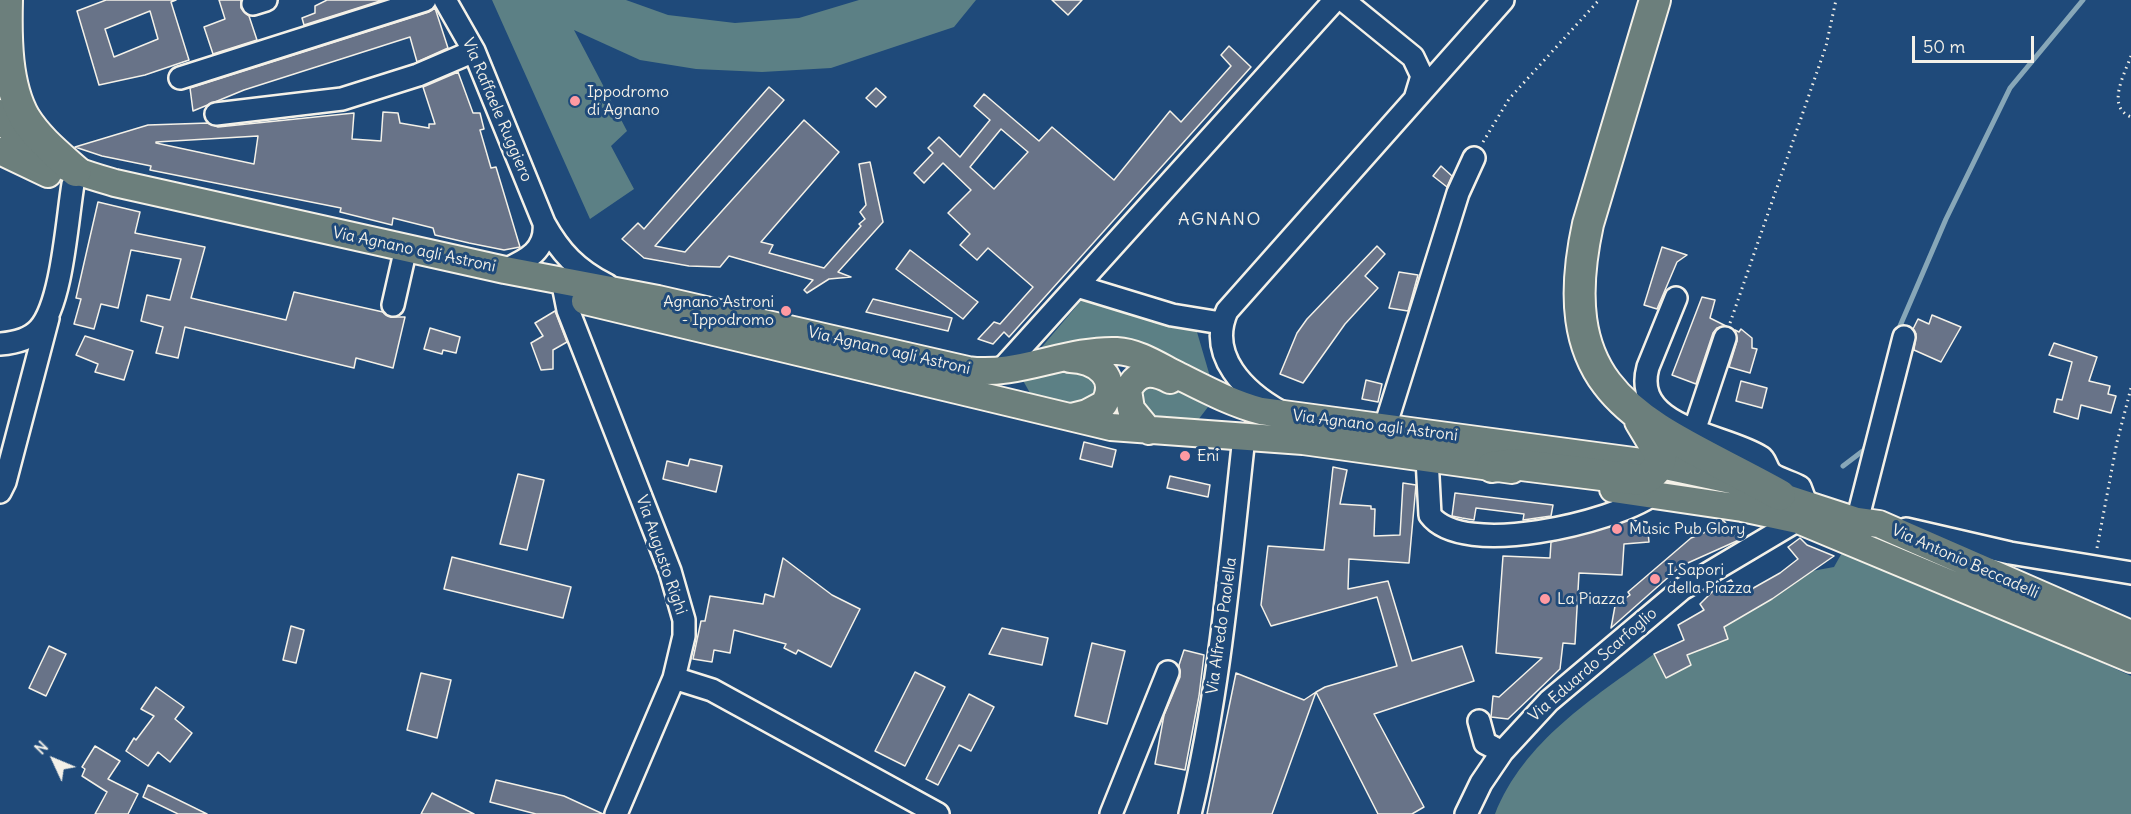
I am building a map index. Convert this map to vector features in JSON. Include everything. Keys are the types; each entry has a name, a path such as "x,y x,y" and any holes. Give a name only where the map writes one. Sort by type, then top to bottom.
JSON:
{"highway":[{"path":"7,0 10,63 14,89 25,117 74,178"},
{"path":"1492,467 1513,464 1642,480 1651,476 1659,465 1661,456 1658,447 1635,414 1608,387 1590,354 1578,308 1579,282 1588,224 1655,0"},
{"path":"1635,414 1681,443 1795,504"}],"main road":[{"name":"Via Agnano agli Astroni","path":"0,113 8,127 32,149 74,178 207,204 504,270 563,288 1111,427 1303,441 1492,467 1742,508 1795,504"},
{"name":"Via Agnano agli Astroni","path":"0,151 74,178 403,261 563,288 618,291 988,373 1096,351 1120,351 1148,360 1239,405 1290,416 1659,465 1731,480 1795,504"},
{"path":"1054,359 1076,360 1095,365 1108,378 1108,397 1104,404 1071,417"},
{"path":"1011,369 1017,374 1016,386 1019,392 1042,410"},
{"path":"1149,431 1131,409 1127,396 1131,383 1143,374 1158,374 1190,390 1216,394 1212,415 1207,423 1189,434"},
{"name":"Via Antonio Beccadelli","path":"1795,504 1864,530 1952,556 2131,634"},
{"name":"Via Antonio Beccadelli","path":"1864,530 2131,659"}],"street":[{"path":"180,78 425,0"},
{"name":"Via Raffaele Ruggiero","path":"445,0 474,51 544,223 555,244 578,268 618,291"},
{"path":"1011,369 1077,286 1335,0"},
{"path":"1343,0 1413,57 1422,76 1412,105"},
{"path":"1216,394 1221,329 1227,312 1503,0"},
{"path":"216,114 342,99 417,75 474,51"},
{"path":"1385,427 1458,193 1474,158"},
{"path":"0,492 5,482 58,278 74,178"},
{"path":"504,270 538,250 545,234 544,223"},
{"path":"393,305 403,261"},
{"path":"1077,286 1221,329"},
{"name":"Via Augusto Righi","path":"563,288 679,599 684,620 684,636 674,678 616,814"},
{"path":"1676,298 1648,367 1645,387 1647,395 1662,412 1694,431 1762,458 1771,473 1800,487 1795,504"},
{"path":"0,344 23,339 38,330 48,314"},
{"path":"1221,329 1225,358 1239,379 1265,403 1290,416"},
{"path":"1904,337 1864,530 2131,573"},
{"path":"1694,431 1725,339"},
{"name":"Via Alfredo Paolella","path":"1190,814 1205,744 1226,606 1244,437"},
{"path":"1427,458 1430,515 1445,528 1465,532 1530,534 1563,528 1634,507 1652,495"},
{"name":"Via Eduardo Scarfoglio","path":"1466,814 1481,783 1502,752 1549,701 1674,595 1752,548 1795,504"},
{"path":"1742,508 1757,522 1758,533 1752,548"},
{"path":"1952,556 2010,553"},
{"path":"1111,814 1168,672"},
{"path":"674,678 712,690 938,814"},
{"path":"1479,721 1485,743 1502,752"}],"path":[{"path":"1474,158 1509,99 1599,0"},
{"path":"1725,339 1826,46 1836,0"},
{"path":"2131,56 2120,84 2117,104 2122,114 2131,117"},
{"path":"2093,568 2117,442 2131,388"}],"green space":[{"name":"Ippodromo di Agnano","path":"492,0 626,0 668,15 735,23 799,18 859,0 976,0 954,27 831,68 762,72 696,69 640,60 574,30 627,131 611,146 634,189 590,219"},
{"path":"1086,295 1197,332 1211,380 1150,352 1100,337 1035,355"},
{"path":"1083,370 1097,376 1098,398 1075,404 1030,393 1021,377"},
{"path":"1160,381 1208,407 1198,420 1151,415 1142,409 1137,389"},
{"path":"1843,551 1988,611 2131,676 2131,814 1495,814 1508,788 1542,743 1562,723 1608,687 1654,654 1666,677 1691,665 1687,655 1728,639 1724,627 1812,571 1834,567"}],"building":[{"path":"106,0 176,0 171,2 189,60 145,75 99,85 77,11","holes":["150,11 158,39 114,57 105,29"]},
{"path":"219,0 241,0 241,8 249,16 257,40 213,54 204,27 225,19"},
{"path":"327,0 383,0 304,25 302,18 315,13 315,6"},
{"path":"1052,0 1082,0 1068,15"},
{"path":"435,8 448,48 417,62 410,37 244,90 193,111 190,88 429,12"},
{"path":"1229,46 1251,67 1009,337 1004,332 993,344 978,339 994,322 1000,324 1033,287 988,248 977,260 960,245 970,234 948,213 971,190 943,163 924,183 914,173 933,153 928,148 939,137 960,157 990,120 974,106 984,94 1039,141 1052,127 1114,180 1170,111 1181,122 1231,66 1221,55","holes":["1001,129 1028,152 994,189 970,167"]},
{"path":"458,72 473,113 480,113 484,129 480,130 491,168 496,167 520,247 504,250 469,243 435,235 433,228 393,218 392,225 340,212 341,208 150,170 151,166 102,156 75,147 148,125 208,123 218,127 354,113 352,139 381,141 383,112 398,113 400,123 429,128 429,124 435,124 423,87","holes":["258,136 254,164 156,143 156,142"]},
{"path":"769,87 784,100 655,246 685,252 804,120 839,152 761,242 773,245 769,253 824,268 865,219 860,212 866,205 859,164 870,162 883,222 838,272 851,277 829,279 807,293 804,290 813,280 729,256 720,267 689,266 644,258 622,239 638,223 644,229"},
{"path":"876,88 886,97 876,107 866,98"},
{"path":"1441,166 1452,176 1447,187 1433,176"},
{"path":"98,202 140,212 135,233 205,247 191,298 286,320 294,292 383,312 391,317 405,317 393,368 356,358 354,368 185,327 178,358 156,353 163,327 141,321 147,295 170,300 181,259 131,250 118,308 101,304 94,329 74,324 81,299 76,298"},
{"path":"1377,246 1385,254 1365,276 1378,288 1345,324 1303,383 1280,374 1297,333 1307,319"},
{"path":"1662,247 1687,255 1677,262 1657,309 1644,305"},
{"path":"910,250 978,302 963,319 896,269"},
{"path":"1399,272 1418,275 1408,311 1389,308"},
{"path":"1702,297 1715,300 1710,318 1726,326 1717,328 1713,333 1696,384 1672,375"},
{"path":"873,299 952,318 948,331 866,312"},
{"path":"555,311 567,342 553,350 553,369 541,370 531,343 543,336 535,323"},
{"path":"1932,315 1961,327 1941,362 1914,350 1916,334 1913,329 1918,319 1929,324"},
{"path":"430,328 460,337 456,353 443,350 442,354 424,349"},
{"path":"1741,329 1752,338 1752,348 1757,349 1750,373 1729,367 1737,341 1735,330 1739,332"},
{"path":"85,336 133,351 124,380 95,372 98,364 76,355"},
{"path":"2054,343 2097,357 2089,381 2110,386 2108,394 2116,396 2111,413 2081,405 2078,419 2054,412 2057,399 2062,400 2072,362 2049,355"},
{"path":"1366,380 1382,384 1378,402 1362,399"},
{"path":"1741,381 1767,388 1762,408 1736,401"},
{"path":"1084,442 1116,450 1112,467 1080,459"},
{"path":"690,459 722,466 716,492 663,479 667,461 688,466"},
{"path":"1333,467 1347,470 1340,504 1371,506 1371,509 1375,509 1374,536 1400,535 1403,483 1416,485 1409,563 1349,559 1348,589 1388,581 1412,661 1462,646 1474,681 1374,714 1424,807 1412,814 1378,814 1316,692 1325,687 1397,666 1377,597 1271,626 1261,605 1268,546 1324,550"},
{"path":"518,474 544,480 527,550 500,544"},
{"path":"1170,476 1210,485 1208,497 1167,488"},
{"path":"1455,493 1553,505 1551,516 1523,520 1524,514 1476,508 1474,520 1452,516"},
{"path":"1630,520 1647,522 1649,542 1624,544 1622,575 1579,573 1575,644 1563,643 1560,669 1508,719 1491,717 1493,696 1499,697 1542,658 1496,653 1503,556 1550,558 1551,542"},
{"path":"1719,520 1724,521 1739,540 1681,566 1611,628 1615,606 1630,595 1628,592 1691,538 1713,529 1711,525"},
{"path":"1800,538 1807,545 1834,556 1772,599 1724,627 1728,639 1687,655 1691,665 1666,678 1654,654 1684,640 1678,625 1704,610 1700,604 1715,589 1731,580 1741,595 1780,573 1798,559 1788,547"},
{"path":"452,557 571,587 563,618 444,589"},
{"path":"783,558 832,595 860,609 831,667 798,650 796,654 784,648 786,644 734,630 730,653 714,650 712,662 693,659 701,621 705,621 710,596 763,604 765,594 774,597"},
{"path":"291,626 304,630 296,663 283,660"},
{"path":"1002,628 1048,638 1042,665 989,654"},
{"path":"1092,643 1125,651 1107,724 1075,716"},
{"path":"49,646 66,654 46,696 29,688"},
{"path":"1184,650 1204,655 1185,770 1155,764 1164,715 1180,677 1179,665"},
{"path":"915,672 945,687 905,766 875,751"},
{"path":"421,673 451,680 437,738 407,730"},
{"path":"1236,673 1304,700 1316,692 1272,814 1207,814"},
{"path":"156,687 184,707 175,719 192,733 170,762 158,752 148,766 126,751 134,738 136,740 154,716 141,709"},
{"path":"969,694 994,707 971,751 959,745 938,785 926,779"},
{"path":"95,746 120,761 108,779 138,794 128,814 95,814 107,792 82,776 85,769 82,767"},
{"path":"496,780 564,796 603,814 536,814 490,802"},
{"path":"148,785 207,814 178,814 143,797"},
{"path":"432,793 474,814 421,814"}],"waterway":[{"path":"1897,333 1946,219 2010,88 2083,0"},
{"path":"1843,466 1864,450 1867,443"}],"place":[{"name":"Ippodromo di Agnano","path":"575,101"},
{"name":"Agnano Astroni - Ippodromo","path":"786,311"},
{"name":"Eni","path":"1185,456"},
{"name":"Music Pub Glory","path":"1617,529"},
{"name":"I Sapori della Piazza","path":"1655,579"},
{"name":"La Piazza","path":"1545,599"}],"district":[{"name":"AGNANO","path":"1220,220"}]}
